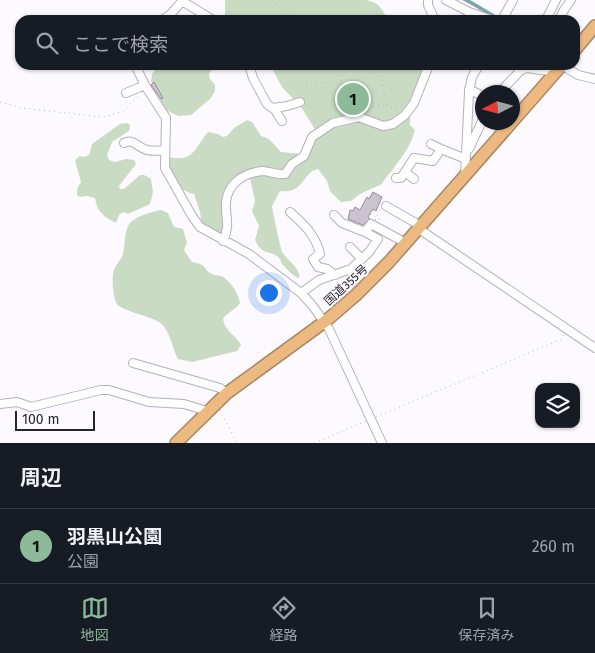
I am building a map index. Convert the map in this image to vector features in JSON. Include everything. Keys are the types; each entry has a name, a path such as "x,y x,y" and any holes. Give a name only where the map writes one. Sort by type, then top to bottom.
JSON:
{"highway":[{"path":"580,44 595,26"},
{"name":"国道355号","path":"520,113 558,70"},
{"name":"国道355号","path":"176,443 227,393 324,322 380,272 505,130"}],"street":[{"path":"171,15 182,0 205,15"},
{"path":"428,0 433,15"},
{"path":"446,0 478,15"},
{"path":"506,15 512,0"},
{"path":"548,15 556,0"},
{"path":"562,15 571,0"},
{"path":"138,70 166,118 165,168 192,216 200,228 223,242 236,246 249,254 300,293 312,305 340,350 382,443"},
{"path":"251,70 267,104 273,108 282,121"},
{"path":"223,242 228,224 226,201 233,184 242,176 261,172 285,174 292,164 304,156 312,137 328,125 349,118 359,117 386,127 399,119 414,103 427,70"},
{"path":"466,176 464,172 469,89 476,70"},
{"path":"507,85 521,70"},
{"path":"567,70 595,79"},
{"path":"126,93 146,86"},
{"path":"469,89 475,92"},
{"path":"273,108 300,102"},
{"path":"466,156 478,130"},
{"path":"124,143 132,141 145,150 164,150"},
{"path":"431,144 466,156"},
{"path":"396,178 401,178 414,158 433,161 441,149"},
{"path":"405,172 414,179"},
{"path":"386,206 420,227 595,348"},
{"path":"290,212 306,226 318,246 320,254 314,259 318,267 327,269 335,275"},
{"path":"300,293 319,280 351,269 360,254 377,243 378,239 342,224 334,214"},
{"path":"365,232 374,221 406,243"},
{"path":"350,247 360,254"},
{"path":"133,363 220,388 227,393"},
{"path":"0,404 17,402 31,407 101,390 109,390 149,402 212,407"}],"path":[{"path":"272,0 291,15"},
{"path":"340,70 342,85 357,108 359,117"},
{"path":"366,70 382,81"},
{"path":"383,70 384,76 382,81 387,105"},
{"path":"328,125 316,109 305,106 300,102 297,92 306,84 342,85"},
{"path":"0,102 39,110 103,117 122,112 146,86"},
{"path":"357,108 387,105 393,108 404,106 410,108"},
{"path":"374,221 384,204 386,206"},
{"path":"370,214 374,221"},
{"path":"374,221 381,220"},
{"path":"314,443 562,339 567,330"},
{"path":"212,407 238,443"}],"green space":[{"path":"225,0 366,0 376,3 385,15 225,15"},
{"path":"155,70 212,70 209,74 210,79 215,85 215,91 210,99 191,115 178,116 166,110 151,81 152,74"},
{"path":"273,70 423,70 410,113 410,125 415,130 414,135 405,153 382,184 360,194 351,201 341,202 330,191 327,181 318,169 312,171 296,188 280,191 272,206 275,221 282,252 297,270 300,277 298,278 282,264 276,255 261,249 255,240 259,226 252,211 255,201 250,178 240,175 230,186 227,193 223,231 220,234 202,226 194,194 182,189 174,181 166,159 169,157 183,158 188,156 193,153 208,132 223,137 227,136 234,128 247,120 252,122 261,136 269,139 281,152 302,154 316,131 301,107 282,87"},
{"path":"127,123 130,125 129,131 112,142 107,155 109,160 115,162 126,159 134,160 136,164 119,186 120,189 124,189 140,175 144,175 151,179 153,192 150,204 128,214 123,212 119,215 116,223 102,214 97,207 95,198 77,195 77,189 81,182 75,160 80,156 89,155 92,144 120,124"},
{"path":"161,210 168,213 174,227 183,229 187,243 184,250 192,262 203,266 213,275 223,277 232,285 236,292 240,303 223,319 228,330 241,345 237,351 192,362 178,359 163,325 155,320 124,309 117,304 113,289 113,274 123,254 127,228 138,217"}],"water":[{"path":"462,0 470,0 496,15 489,15"}],"building":[{"path":"154,82 163,98 161,99 151,85"},
{"path":"373,192 382,197 376,211 373,209 368,217 370,219 363,225 348,219 350,210 353,211 355,207 360,210 367,197 369,199"}],"place":[{"name":"羽黒山公園","path":"353,99"}]}
